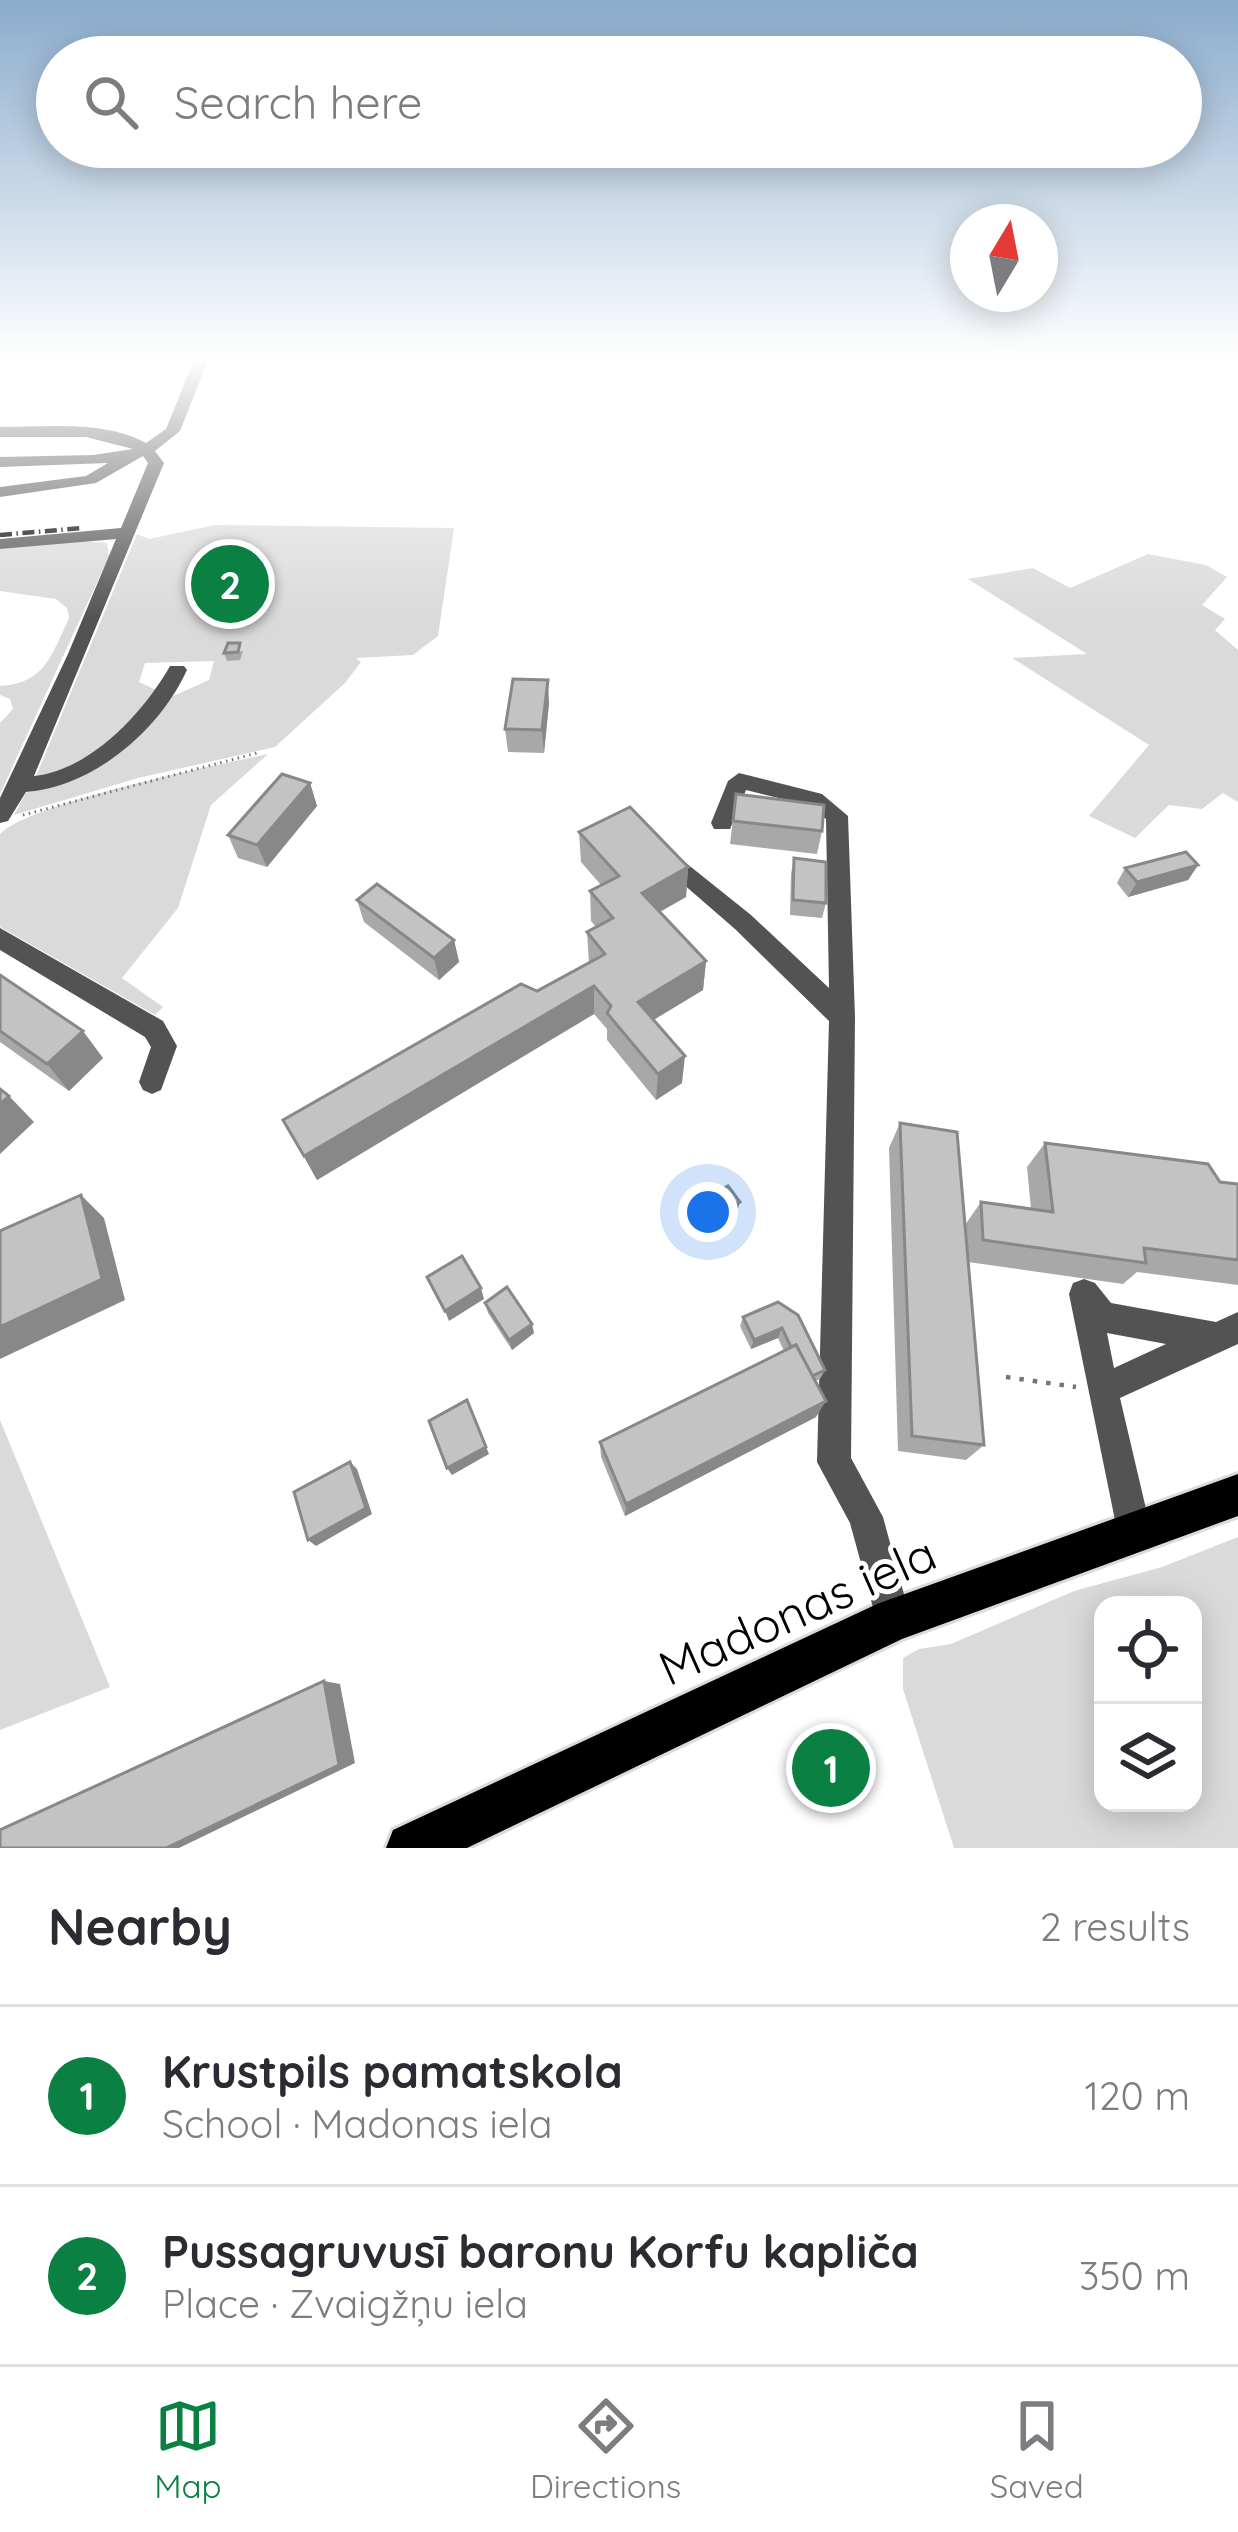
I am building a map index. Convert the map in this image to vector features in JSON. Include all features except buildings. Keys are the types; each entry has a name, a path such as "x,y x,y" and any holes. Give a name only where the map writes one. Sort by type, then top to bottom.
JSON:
{"main road":[{"name":"Madonas iela","path":"411,1848 893,1620 1238,1495"}],"street":[{"path":"5,818 156,469 155,458 124,446"},
{"path":"0,492 90,480 148,446"},
{"path":"0,462 137,452"},
{"path":"0,544 128,533"},
{"path":"20,784 53,782 79,771 163,697 177,670"},
{"path":"722,823 739,781 814,799 837,816 842,1017 834,1462 866,1516 893,1620"},
{"path":"638,836 742,922 842,1017"},
{"path":"0,938 154,1029 164,1046 152,1082"},
{"path":"1134,1530 1084,1294 1102,1317 1228,1333"},
{"path":"1102,1390 1228,1333"}],"path":[{"path":"5,818 256,753"},
{"path":"1006,1377 1102,1390"}],"shaded area":[{"path":"215,525 454,528 438,636 413,655 356,658 361,662 345,683 275,747 138,778 14,815 26,793 81,775 169,698 209,680 214,661 145,663 139,682 156,690 148,706 80,766 36,776 137,534 149,539"},
{"path":"107,543 109,556 0,794 0,723 13,709 10,699 0,695 0,686 37,673 52,655 69,618 67,608 56,599 0,591 0,549"},
{"path":"1148,554 1206,565 1227,577 1202,605 1225,619 1215,630 1238,650 1238,802 1223,793 1202,809 1169,805 1135,838 1089,816 1149,745 1012,658 1087,654 968,579 1033,568 1070,588"},
{"path":"268,754 211,805 178,908 122,978 163,1007 155,1015 0,927 0,834 48,809 85,797"},
{"path":"0,1420 110,1687 0,1730"},
{"path":"1238,1537 1238,1848 954,1848 903,1689 903,1658 919,1649 951,1644 1074,1591 1162,1567"}],"railway":[{"path":"0,535 83,528"}],"place":[{"name":"Pussagruvusī baronu Korfu kapliča","path":"230,584"},
{"name":"Krustpils pamatskola","path":"831,1768"}]}
